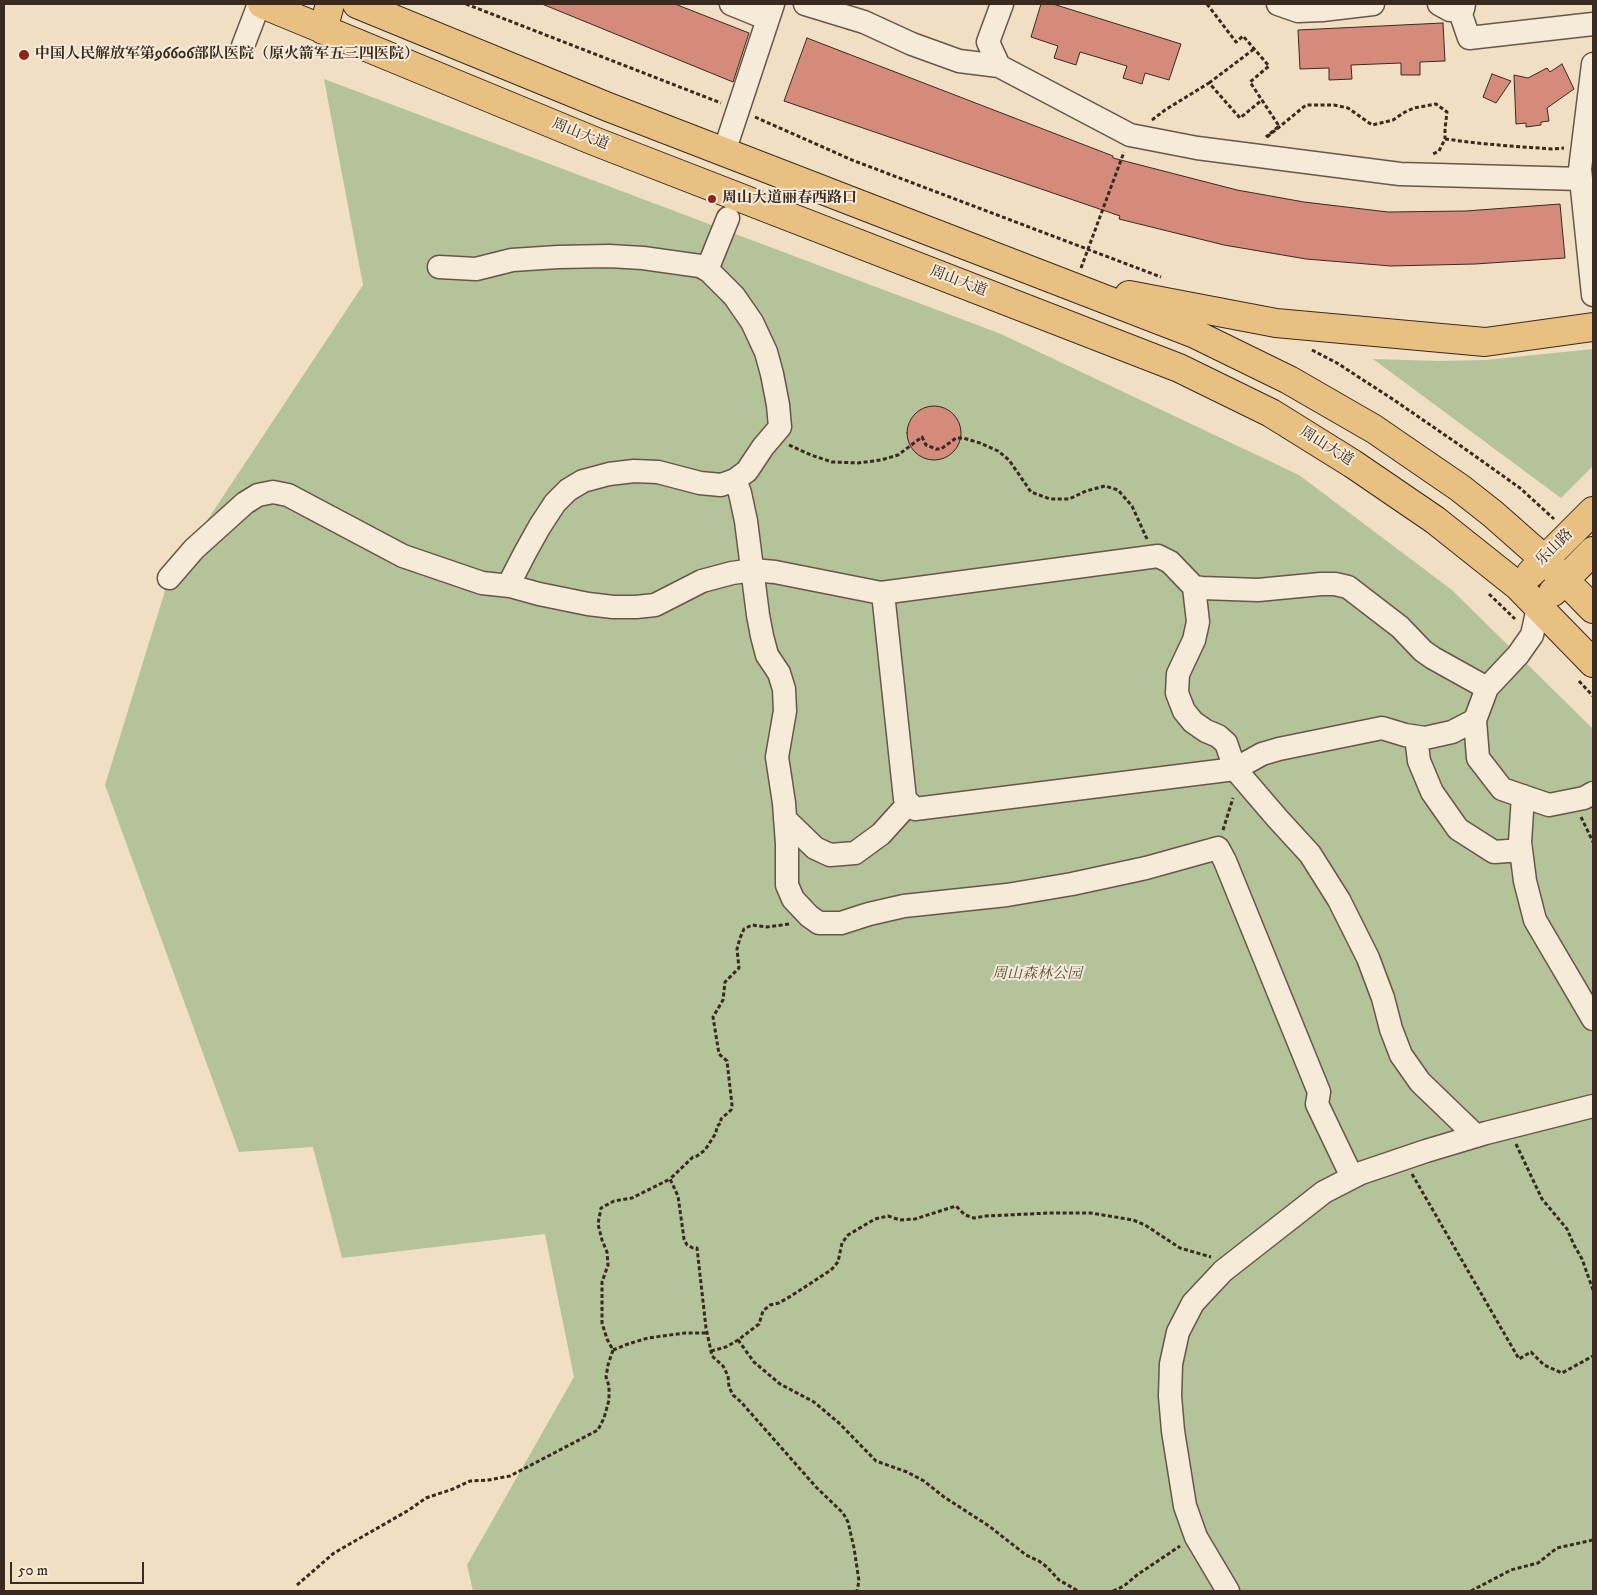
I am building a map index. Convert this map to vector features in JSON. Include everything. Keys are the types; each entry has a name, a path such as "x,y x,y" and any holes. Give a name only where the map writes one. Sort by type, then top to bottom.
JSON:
{"main road":[{"path":"330,4 331,33"},
{"path":"331,33 353,4"},
{"path":"357,4 608,107 1195,334 1289,380 1374,429 1460,488 1544,559 1593,609"},
{"name":"周山大道","path":"258,10 331,33 594,141 1179,368 1271,413 1353,464 1435,520 1518,586 1538,608 1584,670"},
{"path":"1068,284 1276,323 1484,342 1593,326"},
{"name":"乐山路","path":"1518,586 1593,511"},
{"name":"乐山路","path":"1538,608 1593,551"}],"lane":[{"path":"724,152 770,11 730,4"},
{"path":"805,4 864,22 912,44 959,60 999,66 1139,129 1196,148 1400,174 1581,179"},
{"path":"999,66 988,42 1002,4"},
{"path":"1278,4 1298,11 1373,4"},
{"path":"1454,6 1469,38 1593,24"},
{"path":"243,46 258,10"},
{"path":"1593,64 1590,114 1582,147 1580,170 1589,222 1593,295"},
{"path":"707,270 728,218"},
{"path":"439,267 476,269 512,260 558,256 643,258 700,266 707,270 734,296 752,322 766,352 778,405 780,427 776,433 763,447 747,471 735,480 721,486 700,483 658,472 634,471 609,474 583,481 568,490 550,511 526,551 512,578 510,586"},
{"path":"735,480 746,521 758,615 767,655 779,672 784,689 785,711 777,757 785,819 787,885 793,899 809,916 819,923 841,923 868,914 904,906 1007,895 1072,884 1146,868 1218,848 1319,1092 1317,1104 1352,1178"},
{"path":"169,578 194,549 245,503 258,495 273,492 288,495 403,556 482,583 510,586 588,604 613,607 655,605 702,581 753,570 775,572 883,593 1158,556 1170,562 1194,587 1198,622 1194,640 1178,674 1177,692 1184,711 1193,722 1206,731 1218,736 1226,743 1236,769 1310,854 1339,900 1368,958 1383,998 1391,1030 1401,1054 1420,1082 1476,1136"},
{"path":"1194,587 1258,590 1321,584 1335,584 1348,587 1400,627 1423,651 1486,688"},
{"path":"883,593 905,799 915,809 1236,769 1262,754 1279,749 1382,728 1425,738 1452,732 1475,720"},
{"path":"1538,608 1532,635 1518,655 1486,688 1475,720 1478,758 1502,789 1549,805 1583,797"},
{"path":"1416,737 1419,761 1432,792 1458,829 1494,852 1521,850"},
{"path":"1523,796 1520,842 1525,881 1535,920 1593,1019"},
{"path":"785,819 816,848 830,855 855,853 881,834 909,803"},
{"path":"1228,1591 1197,1538 1185,1506 1170,1396 1171,1364 1178,1332 1193,1302 1224,1270 1324,1192 1362,1173 1476,1136 1593,1106"}],"path":[{"path":"466,4 738,110 852,160 1170,280"},
{"path":"1207,4 1236,42 1243,36 1269,66 1250,82 1279,126 1245,154"},
{"path":"1068,284 1088,250 1139,129 1165,110 1209,83 1254,49"},
{"path":"1209,83 1240,118 1262,100"},
{"path":"1245,154 1306,105 1334,105 1348,108 1372,125 1393,120 1414,108 1436,104 1447,112 1445,139 1439,151 1426,157"},
{"path":"1445,139 1476,144 1552,149 1582,147"},
{"path":"1306,346 1378,389 1474,455 1520,488 1570,534"},
{"path":"776,433 788,444 811,455 832,462 849,463 874,461 898,455 922,437 926,445 936,449 941,449 956,438 980,443 998,451 1009,460 1031,492 1050,499 1069,500 1086,491 1105,486 1118,490 1132,506 1148,541 1158,556"},
{"path":"1482,588 1532,635"},
{"path":"1584,670 1593,696"},
{"path":"1218,848 1238,782 1236,769"},
{"path":"1583,797 1593,842"},
{"path":"297,1585 334,1553 410,1510 426,1498 470,1481 510,1476 598,1430 604,1418 609,1400 609,1386 606,1377 613,1350 602,1324 602,1282 608,1265 607,1252 598,1224 602,1208 614,1201 632,1198 670,1179 692,1157 705,1150 716,1133 721,1119 731,1110 727,1061 719,1054 713,1017 723,1000 725,982 738,968 738,943 744,929 752,925 767,927 794,923 819,923"},
{"path":"1509,1128 1542,1199 1567,1229 1584,1264 1593,1290"},
{"path":"1403,1159 1519,1359 1531,1352 1544,1365 1562,1373 1593,1356"},
{"path":"670,1179 678,1196 684,1239 687,1245 697,1248 706,1328 712,1356 723,1366 733,1395 816,1487 843,1513 848,1522 860,1581 857,1591"},
{"path":"711,1351 726,1347 738,1340 759,1324 764,1311 770,1305 779,1303 792,1296 831,1270 838,1262 842,1243 848,1234 875,1219 888,1216 900,1220 915,1219 956,1206 965,1215 974,1218 1049,1213 1091,1213 1118,1217 1145,1225 1180,1248 1209,1256 1218,1262 1224,1270"},
{"path":"613,1350 648,1338 685,1333 708,1333"},
{"path":"738,1340 754,1362 780,1384 814,1402 839,1423 876,1461 907,1472 924,1481 944,1497 989,1526 1026,1555 1039,1561 1071,1589 1078,1591"},
{"path":"1112,1591 1124,1586 1136,1575 1177,1548 1197,1538"},
{"path":"1471,1591 1511,1570 1538,1563 1557,1548 1593,1540"}],"green space":[{"name":"周山森林公园","path":"324,79 1001,334 1299,475 1452,590 1593,729 1593,1591 473,1591 467,1565 574,1377 545,1234 342,1258 313,1147 239,1152 105,785 169,578 363,285"},
{"path":"1593,349 1593,466 1561,498 1373,359 1485,360"}],"building":[{"path":"542,4 675,4 749,33 733,82"},
{"path":"1041,4 1053,4 1181,44 1169,80 1145,73 1142,84 1123,78 1127,66 1080,52 1076,65 1054,58 1058,46 1031,37"},
{"path":"1443,23 1445,61 1420,62 1420,75 1401,75 1401,63 1351,65 1352,79 1329,80 1329,68 1300,69 1298,30"},
{"path":"807,38 1113,156 1113,158 1237,190 1304,202 1388,212 1466,211 1560,204 1565,258 1475,264 1391,266 1306,259 1224,245 1119,219 1120,216 784,101"},
{"path":"1562,64 1574,89 1547,108 1549,121 1541,122 1541,125 1526,127 1526,123 1516,124 1514,75 1528,78 1547,68 1550,72"},
{"path":"1492,74 1511,81 1496,103 1483,97"},
{"path":"934,406 944,408 953,414 959,423 961,433 959,443 953,452 944,458 934,460 924,458 915,452 909,443 907,433 909,423 915,414 924,408"}],"place":[{"name":"中国人民解放军第96606部队医院（原火箭军五三四医院）","path":"24,55"},
{"name":"周山大道丽春西路口","path":"712,199"}]}
